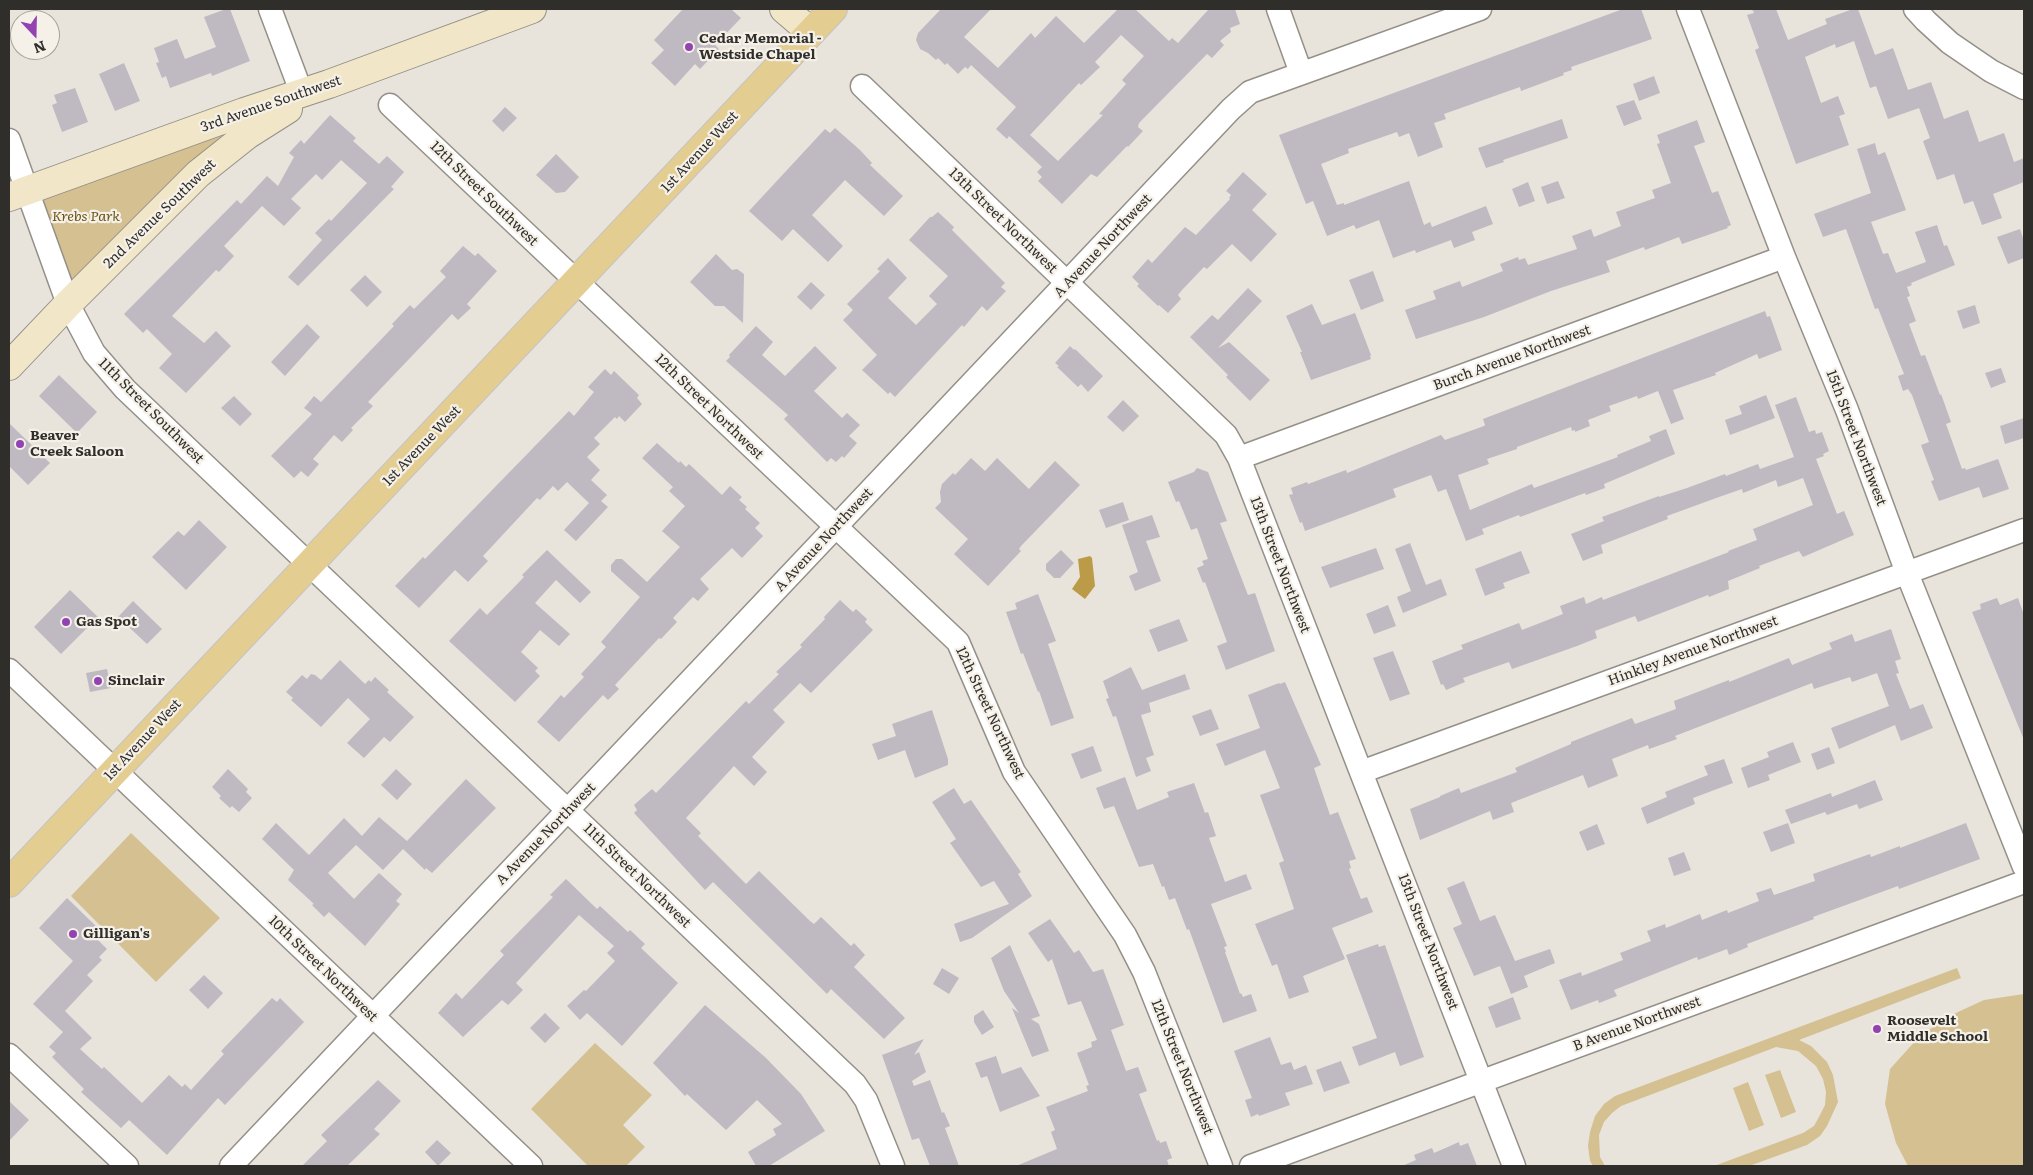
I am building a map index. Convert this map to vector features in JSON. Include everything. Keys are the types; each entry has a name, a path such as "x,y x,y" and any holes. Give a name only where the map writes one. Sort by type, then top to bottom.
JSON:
{"main road":[{"name":"3rd Avenue Southwest","path":"18,194 244,112 330,84 532,9"},
{"path":"784,9 811,32"},
{"name":"1st Avenue West","path":"9,883 834,9"},
{"name":"2nd Avenue Southwest","path":"9,366 198,174 247,135 330,84"}],"street":[{"path":"270,9 302,94"},
{"path":"1278,9 1301,73"},
{"name":"A Avenue Northwest","path":"231,1166 569,811 1231,109 1250,92 1480,9"},
{"name":"15th Street Northwest","path":"1688,9 1784,257 1847,410 1907,573 2024,867"},
{"path":"1915,9 1926,22 1950,43 1992,71 2024,88"},
{"name":"13th Street Northwest","path":"862,86 1226,436 1239,458 1514,1166"},
{"name":"12th Street Southwest","path":"390,105 577,282"},
{"name":"11th Street Southwest","path":"9,140 18,194 68,304 94,353 125,389 310,564"},
{"name":"Burch Avenue Northwest","path":"1239,458 1784,257"},
{"name":"12th Street Northwest","path":"577,282 835,528 958,642 1014,772 1125,935 1144,972 1221,1166"},
{"name":"Hinkley Avenue Northwest","path":"1361,772 2024,530"},
{"name":"11th Street Northwest","path":"310,564 855,1084 866,1100 892,1166"},
{"name":"10th Street Northwest","path":"9,670 531,1166"},
{"name":"B Avenue Northwest","path":"1251,1166 2024,882"},
{"path":"9,1055 126,1166"}],"green space":[{"name":"Krebs Park","path":"244,112 68,304 28,191"},
{"path":"131,833 220,918 156,982 71,896"},
{"path":"1957,968 1961,978 1799,1040 1811,1046 1827,1062 1833,1075 1838,1102 1827,1126 1820,1136 1807,1145 1749,1166 1714,1166 1803,1133 1814,1126 1820,1115 1825,1105 1826,1092 1823,1079 1816,1066 1798,1051 1776,1047 1621,1106 1604,1122 1599,1135 1600,1157 1605,1166 1593,1166 1590,1161 1588,1146 1595,1116 1604,1104 1615,1096"},
{"path":"2024,994 2024,1166 1908,1166 1896,1143 1885,1104 1890,1069 1917,1039 1945,1018 1984,1000"},
{"path":"595,1043 652,1095 623,1125 645,1147 626,1166 588,1166 531,1109"},
{"path":"1780,1070 1796,1112 1781,1118 1765,1075"},
{"path":"1748,1082 1764,1125 1749,1131 1733,1088"}],"shaded area":[{"path":"1090,556 1092,558 1095,586 1085,599 1072,589 1080,577 1078,559"}],"building":[{"path":"230,9 250,61 212,76 211,73 170,88 166,76 162,78 156,63 159,62 154,48 177,39 185,59 216,47 204,17"},
{"name":"Cedar Memorial - Westside Chapel","path":"683,9 731,9 741,18 715,45 719,49 700,69 695,64 675,86 651,63 664,50 654,40"},
{"path":"941,9 991,9 964,37 998,68 1031,33 1035,38 1056,16 1084,43 1118,9 1135,9 1169,41 1172,38 1178,43 1208,10 1235,9 1240,24 1230,28 1231,32 1220,41 1224,45 1212,58 1207,54 1139,123 1138,127 1143,131 1128,147 1097,177 1091,174 1062,204 1038,181 1042,177 1037,172 1042,167 1009,136 1007,139 996,129 1016,107 971,65 968,69 965,67 958,74 947,63 945,65 938,58 936,60 920,49 916,40 918,33","holes":["1121,35 1144,56 1122,80 1126,84 1099,114 1103,115 1058,161 1030,135 1079,83 1081,85 1100,67 1095,62"]},
{"path":"1623,9 1641,9 1652,39 1571,67 1572,70 1563,73 1564,75 1521,91 1520,87 1444,114 1446,119 1434,123 1443,147 1418,157 1409,133 1399,137 1397,132 1348,149 1349,153 1321,164 1337,205 1344,203 1344,205 1409,181 1424,225 1430,222 1432,227 1486,206 1493,224 1472,232 1475,240 1454,248 1451,240 1416,253 1415,250 1393,258 1379,220 1356,229 1354,225 1327,236 1313,201 1306,204 1279,135"},
{"path":"1752,9 1776,9 1788,40 1827,24 1825,19 1858,9 1875,55 1893,48 1908,90 1931,82 1944,119 1968,110 1979,142 2004,133 2014,162 2024,158 2024,182 1993,194 2002,218 1982,225 1973,201 1964,204 1954,174 1937,180 1923,141 1930,138 1919,108 1888,119 1876,86 1870,88 1854,41 1836,48 1835,44 1805,57 1821,103 1838,96 1845,114 1839,116 1849,145 1796,164 1755,50 1759,48 1747,15 1754,13"},
{"path":"124,63 140,101 115,111 99,74"},
{"path":"1654,76 1660,93 1639,101 1633,84"},
{"path":"75,88 88,122 62,132 52,105 57,103 54,95"},
{"path":"1634,100 1642,119 1624,126 1616,106"},
{"path":"505,107 517,118 503,132 492,121"},
{"path":"330,115 356,138 353,141 379,164 387,156 404,172 391,187 394,189 298,286 288,277 322,240 315,233 329,219 331,221 367,183 341,160 322,180 316,174 291,199 301,208 284,226 262,206 224,246 234,256 219,272 216,270 172,316 204,343 216,331 231,346 186,393 159,368 172,354 147,329 143,333 124,314 237,200 241,204 267,176 278,186 294,157 289,153 301,140 304,144"},
{"path":"1562,119 1568,138 1503,160 1504,162 1486,168 1478,148"},
{"path":"1697,120 1705,142 1694,146 1712,193 1718,191 1731,225 1728,228 1682,244 1679,237 1645,250 1644,247 1606,261 1610,272 1416,339 1405,310 1436,299 1433,291 1460,281 1462,287 1503,271 1500,264 1518,257 1519,260 1525,258 1528,265 1577,249 1572,236 1591,229 1594,237 1621,226 1616,212 1655,198 1652,190 1671,183 1657,144 1660,143 1657,135"},
{"path":"835,128 860,150 872,163 870,165 903,196 884,216 845,180 812,215 843,246 828,262 793,229 782,241 749,211 825,129 830,133"},
{"path":"1875,143 1878,155 1885,152 1906,210 1871,222 1883,254 1888,253 1896,273 1926,262 1915,232 1937,225 1944,246 1947,245 1955,265 1911,283 1912,285 1907,287 1910,296 1907,297 1916,321 1909,324 1921,356 1925,355 1941,394 1951,422 1946,424 1962,469 1965,468 1966,470 1998,459 2009,489 1983,498 1979,487 1939,501 1931,481 1934,480 1921,445 1929,442 1912,395 1908,389 1903,391 1898,376 1904,374 1878,308 1875,309 1846,229 1823,237 1814,214 1871,193 1857,149"},
{"path":"556,154 579,177 565,192 556,193 536,175"},
{"path":"1243,172 1267,194 1252,210 1277,234 1251,262 1232,244 1207,269 1204,267 1182,290 1178,295 1181,299 1168,313 1137,286 1139,284 1132,277 1148,259 1152,263 1185,227 1196,235 1230,199 1231,195 1226,191"},
{"path":"1558,181 1565,198 1547,204 1541,187"},
{"path":"1528,182 1535,201 1519,207 1512,189"},
{"path":"938,212 954,227 952,230 1005,283 1001,287 1006,291 987,311 982,306 964,327 962,325 895,397 890,392 888,394 862,370 877,355 843,320 853,310 847,304 880,271 877,269 888,258 907,278 888,298 916,325 937,304 929,296 948,276 909,240 930,217"},
{"path":"2020,229 2024,241 2024,258 2008,264 1997,237"},
{"path":"463,246 475,256 478,253 497,271 467,304 471,308 458,320 452,314 368,402 373,406 351,428 353,430 342,442 334,435 313,459 319,464 308,477 301,471 294,478 271,456 312,414 304,408 314,396 321,402 394,326 392,324 410,305 414,309 446,277 440,271"},
{"path":"716,254 732,270 737,269 744,274 743,323 724,306 715,306 690,282"},
{"path":"1373,271 1384,301 1361,310 1349,280"},
{"path":"365,275 382,292 367,307 350,290"},
{"path":"811,282 825,295 811,310 797,297"},
{"path":"1248,288 1262,301 1218,348 1229,342 1270,380 1250,401 1226,377 1228,375 1190,337 1212,315 1218,320"},
{"path":"1312,304 1322,325 1355,313 1371,359 1311,380 1300,352 1302,352 1286,316"},
{"path":"1975,305 1980,323 1963,329 1957,311"},
{"path":"1765,311 1767,317 1770,316 1782,350 1759,359 1757,354 1715,373 1716,375 1673,390 1684,419 1671,424 1658,391 1638,399 1637,396 1609,406 1611,411 1588,420 1590,426 1575,432 1575,430 1572,431 1571,427 1517,447 1517,449 1487,459 1489,464 1458,475 1470,510 1532,484 1534,488 1618,457 1617,455 1651,441 1649,436 1666,429 1675,454 1604,484 1605,488 1586,495 1585,493 1520,517 1519,515 1482,529 1484,534 1466,541 1446,489 1438,492 1431,475 1393,489 1396,497 1305,531 1302,522 1300,523 1289,495 1293,494 1291,488 1346,470 1347,473 1441,435 1445,440 1484,426 1483,419"},
{"path":"307,324 320,337 285,376 271,362"},
{"path":"756,326 773,342 762,355 785,376 815,346 837,368 814,391 842,418 847,413 860,425 849,436 857,443 844,458 842,456 836,462 831,458 827,462 784,419 788,415 726,361 730,357 729,355"},
{"path":"1070,346 1103,376 1088,392 1081,384 1078,387 1055,363"},
{"path":"2001,368 2006,382 1991,388 1985,373"},
{"path":"605,369 611,375 614,371 639,395 637,398 642,404 625,422 619,416 617,419 615,417 594,438 600,444 587,457 600,470 591,480 607,495 601,501 608,507 576,541 564,530 589,503 567,482 558,491 553,486 540,500 537,498 483,556 488,561 468,582 455,570 419,608 395,586 423,557 425,559 569,411 574,416 594,392 588,387"},
{"path":"59,375 97,412 77,433 39,396"},
{"path":"1766,395 1775,418 1730,435 1725,420 1742,414 1739,406"},
{"path":"234,396 252,414 240,426 221,408"},
{"path":"1796,397 1809,432 1815,430 1816,434 1822,432 1829,451 1823,454 1824,456 1816,459 1837,514 1844,511 1854,535 1803,557 1799,551 1759,566 1760,568 1728,581 1729,589 1709,597 1708,595 1638,622 1635,616 1595,631 1597,638 1577,646 1512,669 1509,662 1463,678 1465,682 1446,690 1443,684 1441,685 1432,661 1463,649 1461,645 1519,623 1522,630 1563,614 1560,606 1584,597 1586,604 1602,597 1603,600 1729,552 1757,540 1753,529 1813,505 1803,478 1778,487 1776,480 1743,493 1742,489 1667,516 1668,519 1601,545 1603,553 1583,561 1571,534 1604,521 1602,517 1659,496 1725,474 1726,476 1758,464 1760,469 1794,457 1775,405"},
{"path":"1123,400 1139,416 1123,432 1107,417"},
{"path":"2024,418 2024,438 2005,444 2000,426"},
{"name":"Beaver Creek Saloon","path":"9,423 50,463 28,485 9,466"},
{"path":"657,443 679,463 680,461 686,467 689,464 722,495 730,486 742,497 739,500 747,507 745,509 760,523 755,528 763,536 742,558 732,548 700,579 709,589 698,601 693,597 673,618 677,622 661,639 659,638 615,685 619,689 608,700 603,695 559,742 537,722 561,695 564,698 584,677 581,674 606,647 601,642 640,597 611,571 611,565 616,559 622,559 647,582 680,547 662,531 685,506 669,491 673,487 642,458"},
{"path":"971,458 985,471 997,458 1029,489 1055,461 1080,485 1021,546 1019,549 1021,551 988,586 954,554 968,539 935,508 941,502 940,492 942,484 953,473 955,475"},
{"path":"1197,468 1208,472 1227,521 1220,523 1248,595 1255,593 1275,651 1226,670 1217,646 1227,642 1205,582 1203,583 1197,568 1204,565 1202,561 1208,559 1197,528 1191,530 1179,501 1176,502 1168,482 1194,472"},
{"path":"1123,502 1129,520 1106,528 1099,510"},
{"path":"1152,515 1160,537 1146,541 1161,581 1135,591 1129,576 1138,572 1122,525"},
{"path":"199,520 227,547 186,590 152,557 178,531 184,536"},
{"path":"1410,543 1426,585 1441,579 1447,595 1403,613 1397,597 1411,591 1395,549"},
{"path":"1376,548 1384,569 1330,588 1321,567"},
{"path":"547,550 591,592 580,603 556,580 535,603 570,634 559,646 540,630 521,652 538,668 535,671 540,676 515,702 449,641 480,608 487,615"},
{"path":"1061,550 1074,563 1060,578 1054,578 1046,570 1046,564"},
{"path":"1521,551 1530,573 1503,583 1505,588 1485,596 1475,569"},
{"name":"Gas Spot","path":"70,590 98,617 61,654 34,627"},
{"path":"1038,594 1056,641 1048,644 1074,718 1051,726 1039,691 1023,653 1021,654 1006,612 1017,609 1015,603"},
{"path":"1997,598 2000,605 2018,598 2024,615 2024,740 1972,612 1981,609 1980,604"},
{"path":"840,600 853,612 856,609 867,619 865,622 873,630 811,693 800,683 773,710 785,722 752,757 767,772 754,786 734,766 686,818 701,833 698,836 746,884 759,871 810,921 814,924 821,917 851,946 854,943 865,955 854,967 905,1018 884,1039 831,989 827,994 713,882 705,890 634,813 637,810 634,805 652,789 656,793 746,701 749,704 779,674 776,672 802,647 800,645"},
{"path":"133,601 162,629 147,644 118,617"},
{"path":"1388,605 1396,626 1374,634 1366,614"},
{"path":"1179,619 1188,641 1158,652 1149,630"},
{"path":"1891,629 1901,659 1895,661 1899,673 1896,674 1910,709 1923,704 1933,728 1901,741 1895,725 1839,749 1831,728 1889,706 1877,673 1852,682 1850,677 1814,689 1812,683 1675,736 1677,739 1649,749 1648,745 1612,759 1618,776 1588,788 1583,775 1511,803 1514,812 1493,820 1490,811 1420,840 1410,809 1459,788 1461,793 1517,772 1515,768 1571,744 1571,742 1632,718 1635,724 1676,709 1674,701 1729,680 1729,682 1789,658 1792,665 1832,649 1829,643 1852,634 1855,642"},
{"path":"1393,651 1410,694 1390,701 1373,658"},
{"path":"340,660 365,684 369,680 371,682 375,677 389,690 387,692 414,717 390,742 384,737 364,758 347,743 370,719 348,698 321,727 291,700 293,698 286,692 302,675 307,679 311,674 315,675 321,680"},
{"path":"1131,667 1142,690 1185,674 1190,689 1149,703 1151,712 1141,715 1154,755 1146,758 1151,771 1136,777 1116,716 1113,717 1106,699 1109,698 1103,681"},
{"name":"Sinclair","path":"107,669 111,688 90,692 86,673"},
{"path":"1285,682 1321,765 1314,768 1330,815 1338,812 1356,859 1349,861 1351,868 1349,869 1361,899 1367,897 1373,912 1332,928 1345,959 1303,976 1309,992 1289,999 1277,964 1272,966 1255,924 1294,909 1279,863 1284,861 1260,795 1280,788 1265,750 1225,766 1216,744 1260,728 1248,695"},
{"path":"1211,709 1219,729 1200,736 1192,716"},
{"path":"932,710 948,759 948,765 915,778 905,750 878,760 872,744 896,736 892,724"},
{"path":"1793,742 1801,762 1768,775 1770,780 1748,788 1741,768 1769,757 1767,752"},
{"path":"1093,746 1102,771 1081,779 1071,754"},
{"path":"1829,747 1835,763 1817,770 1811,754"},
{"path":"1724,759 1733,783 1693,798 1695,804 1647,824 1641,808 1667,797 1665,792 1708,775 1704,766"},
{"path":"228,769 248,789 246,792 252,798 239,812 232,806 230,808 219,798 221,796 212,787"},
{"path":"396,769 412,784 397,800 381,785"},
{"path":"1125,777 1137,810 1169,797 1167,792 1194,783 1205,813 1208,812 1216,836 1209,838 1225,882 1246,874 1252,889 1211,904 1227,946 1224,947 1225,952 1240,994 1243,997 1251,994 1257,1011 1223,1023 1189,929 1187,930 1175,898 1169,900 1153,864 1139,867 1114,806 1104,809 1096,788"},
{"path":"466,779 496,808 432,873 426,868 425,870 403,849 383,870 356,845 328,873 354,899 379,873 402,894 396,901 400,904 365,946 329,912 324,917 312,905 314,904 288,880 294,870 262,839 276,823 309,855 344,818 362,836 379,817 407,841"},
{"path":"1875,780 1883,800 1859,809 1857,804 1827,815 1825,812 1791,824 1785,810 1831,793 1832,797"},
{"path":"954,788 964,804 971,800 1021,872 1018,874 1032,896 972,938 960,942 954,924 1009,904 994,881 981,887 950,843 956,839 932,802"},
{"path":"1788,823 1795,843 1771,852 1763,832"},
{"path":"1966,823 1980,859 1899,889 1898,886 1813,917 1814,919 1747,944 1748,947 1729,955 1727,949 1698,960 1697,957 1614,990 1617,996 1599,1003 1598,1000 1571,1010 1559,980 1581,972 1582,976 1623,960 1620,953 1651,941 1647,931 1665,924 1666,928 1700,914 1702,920 1727,910 1728,913 1759,901 1756,893 1771,888 1774,895 1815,881 1813,874 1870,854 1871,857 1900,846 1900,848"},
{"path":"1597,824 1605,844 1587,851 1579,832"},
{"path":"1684,852 1691,870 1674,876 1668,858"},
{"path":"566,879 597,909 600,906 628,932 630,930 645,944 641,948 678,983 622,1046 587,1013 580,1020 567,1006 584,990 586,991 615,961 607,953 614,946 579,915 516,983 523,990 508,1005 502,1000 463,1037 438,1013 456,993 462,999 504,955 500,951 553,897 550,895"},
{"path":"1464,881 1480,921 1495,915 1515,961 1550,949 1555,963 1524,976 1528,987 1511,994 1500,966 1474,976 1453,928 1462,924 1447,888"},
{"path":"67,898 103,933 97,939 107,949 99,957 102,960 87,975 93,981 65,1011 92,1038 80,1049 102,1069 104,1067 142,1103 169,1075 182,1087 185,1084 191,1090 224,1054 221,1051 272,998 277,1002 280,998 304,1022 225,1105 218,1098 167,1155 129,1120 121,1128 81,1092 84,1089 52,1057 56,1053 49,1047 63,1032 33,1004 73,961 39,928"},
{"path":"1050,919 1074,953 1079,950 1093,972 1103,969 1124,1025 1111,1030 1126,1071 1138,1067 1147,1091 1139,1094 1157,1141 1159,1140 1160,1143 1166,1141 1172,1158 1167,1160 1169,1166 1016,1166 1057,1149 1051,1132 1055,1130 1046,1107 1088,1091 1086,1086 1089,1085 1077,1053 1092,1047 1091,1042 1097,1040 1081,1001 1068,1005 1052,959 1048,962 1028,933"},
{"path":"1378,944 1379,947 1385,945 1424,1057 1400,1066 1395,1052 1359,1066 1352,1047 1377,1038 1346,955"},
{"path":"1010,945 1040,1016 1031,1019 1039,1024 1049,1051 1032,1057 1012,1008 1019,1013 1004,991 991,958"},
{"path":"942,968 959,978 949,994 933,984"},
{"path":"204,975 223,993 208,1009 189,990"},
{"path":"1513,997 1521,1019 1496,1028 1488,1007"},
{"path":"705,1005 766,1058 801,1094 825,1131 769,1166 756,1166 748,1152 776,1135 773,1129 782,1124 757,1100 726,1130 687,1094 685,1096 653,1063"},
{"path":"983,1010 994,1027 982,1035 974,1022 974,1016"},
{"path":"545,1013 560,1028 545,1043 530,1028"},
{"path":"1270,1037 1281,1065 1291,1062 1294,1070 1306,1065 1313,1084 1285,1093 1290,1105 1251,1117 1245,1100 1252,1098 1234,1051"},
{"path":"924,1039 914,1055 919,1052 926,1072 912,1081 914,1086 930,1080 942,1113 944,1112 950,1126 945,1128 959,1166 930,1166 919,1138 912,1140 882,1055"},
{"path":"996,1056 1002,1074 1021,1067 1040,1096 1000,1112 987,1076 981,1078 975,1063"},
{"path":"1341,1061 1350,1083 1324,1092 1316,1070"},
{"path":"378,1080 401,1101 374,1129 380,1134 347,1166 302,1166 327,1141 321,1135"},
{"path":"9,1101 29,1120 9,1141"},
{"path":"437,1140 451,1153 438,1166 425,1152"},
{"path":"1459,1142 1460,1146 1468,1143 1477,1166 1402,1166 1416,1160 1414,1155 1432,1148 1434,1153"}],"place":[{"name":"Cedar Memorial - Westside Chapel","path":"689,47"},
{"name":"Beaver Creek Saloon","path":"20,444"},
{"name":"Gas Spot","path":"66,622"},
{"name":"Sinclair","path":"98,681"},
{"name":"Gilligan's","path":"73,934"},
{"name":"Roosevelt Middle School","path":"1877,1029"}]}
